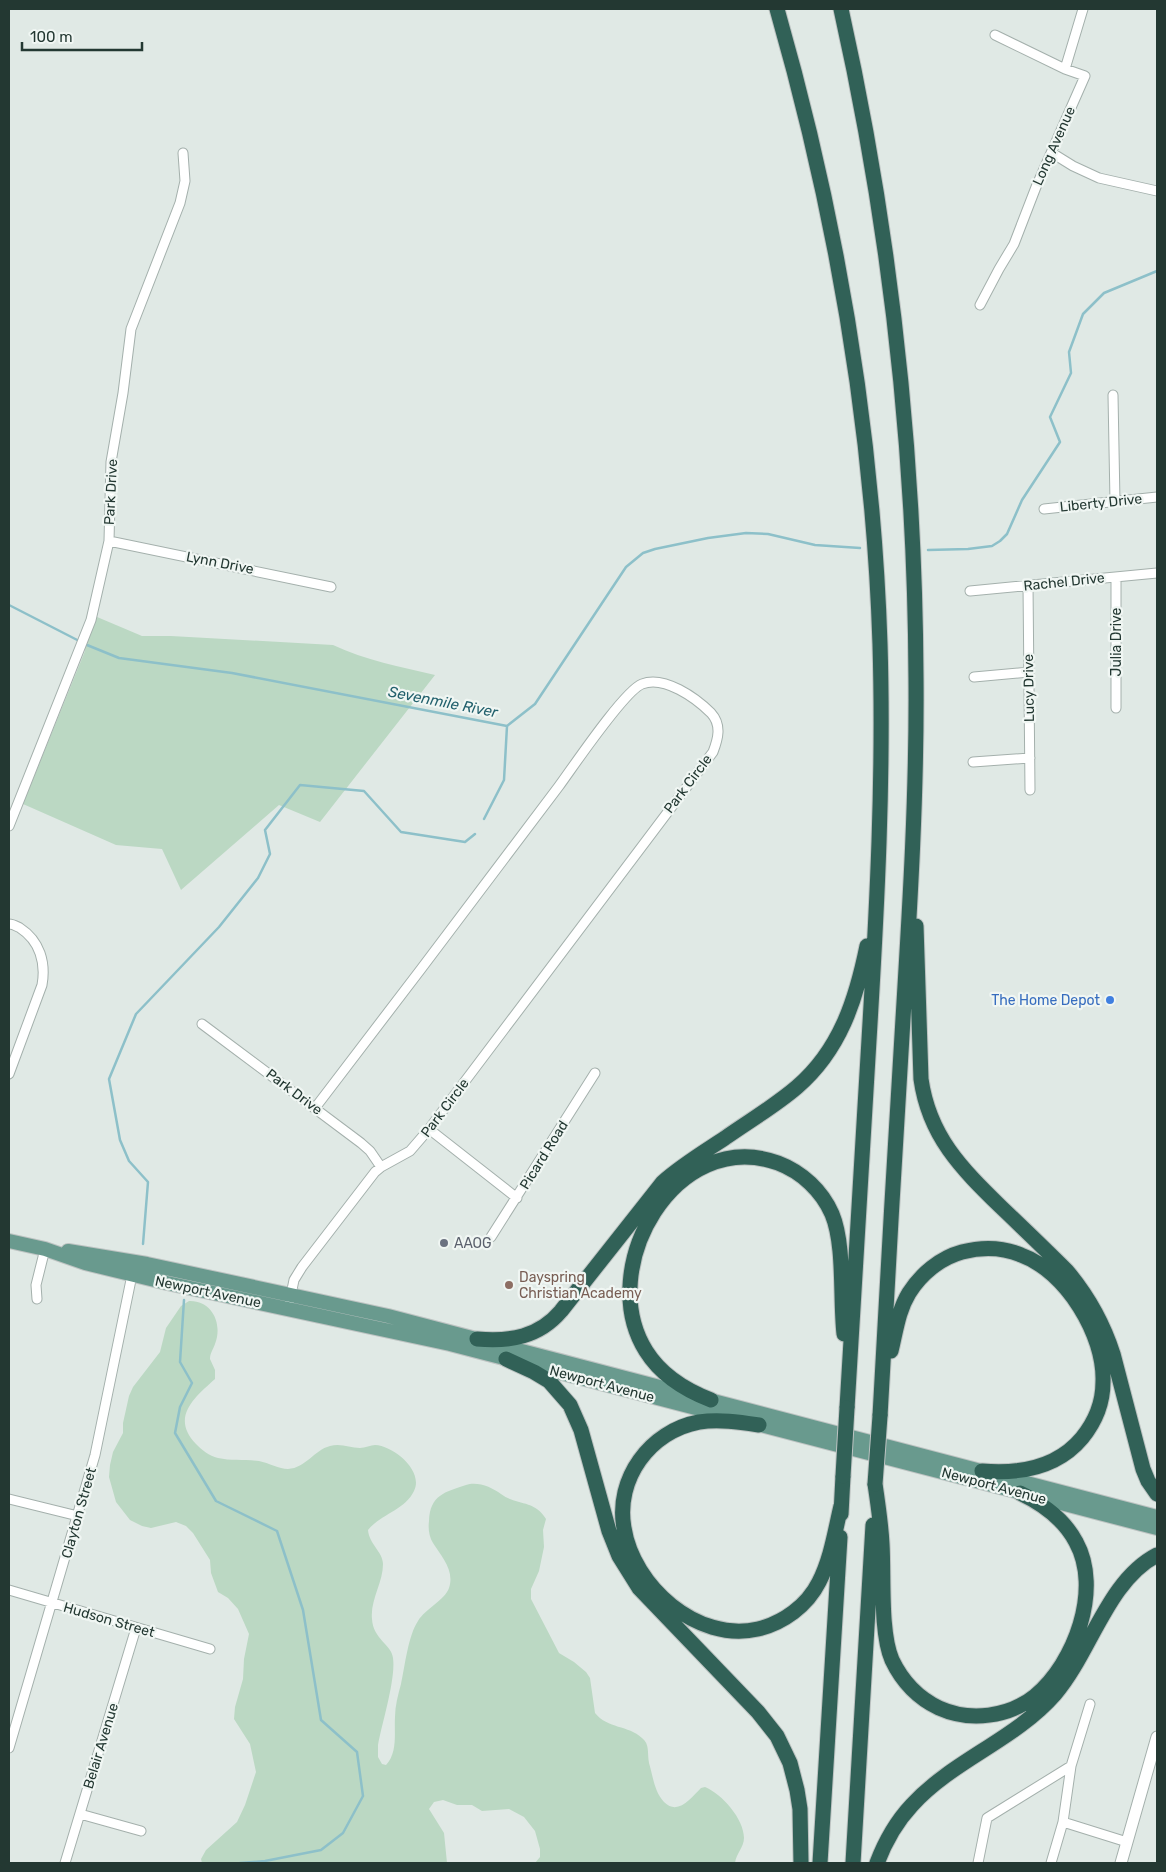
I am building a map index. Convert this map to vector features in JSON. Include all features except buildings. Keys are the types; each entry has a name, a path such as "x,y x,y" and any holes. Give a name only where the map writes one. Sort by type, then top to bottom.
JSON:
{"highway":[{"path":"777,9 805,115 829,220 850,336 866,463 876,580 880,659 882,758 878,896 820,1863"},
{"path":"841,9 859,96 879,211 898,357 914,562 916,679 915,798 911,875 853,1863"},
{"path":"911,875 918,948 920,1068 922,1089 930,1116 946,1146 960,1165 1066,1272 1079,1286 1095,1310 1113,1354 1143,1469 1148,1481 1157,1494"},
{"path":"477,1339 513,1339 532,1334 548,1325 663,1182 678,1169 784,1098 809,1076 835,1042 850,1012 861,974 878,896"},
{"path":"711,1400 690,1391 671,1379 654,1363 646,1351 637,1332 633,1317 630,1291 631,1274 641,1235 651,1216 663,1200 679,1184 696,1172 714,1163 734,1158 762,1158 789,1168 812,1185 830,1209 838,1236 843,1325 849,1380"},
{"path":"882,1383 899,1317 906,1298 919,1280 935,1265 959,1253 991,1249 1022,1255 1048,1271 1075,1302 1088,1324 1098,1347 1102,1362 1103,1383 1098,1410 1080,1441 1058,1458 1040,1466 1024,1470 982,1471"},
{"path":"506,1359 549,1381 570,1405 581,1430 612,1539 624,1564 639,1588 758,1712 777,1736 790,1763 798,1790 802,1863"},
{"path":"759,1425 713,1421 684,1426 655,1442 635,1467 624,1499 622,1514 625,1534 630,1550 642,1571 667,1601 678,1611 696,1622 723,1631 754,1630 780,1621 803,1604 819,1582 841,1506"},
{"path":"875,1484 882,1542 885,1633 892,1661 906,1682 924,1699 948,1712 976,1716 996,1714 1016,1708 1035,1696 1046,1686 1069,1652 1085,1605 1086,1574 1082,1556 1076,1542 1067,1528 1052,1512 1020,1493"},
{"path":"877,1863 897,1823 922,1794 943,1777 1021,1725 1050,1700 1073,1669 1123,1583 1139,1567 1157,1555"}],"main road":[{"name":"Newport Avenue","path":"9,1241 45,1249 118,1258 388,1316 1157,1517"},
{"name":"Newport Avenue","path":"45,1249 85,1263 132,1275 420,1337 1157,1528"}],"street":[{"path":"1065,68 1083,9"},
{"name":"Long Avenue","path":"980,305 1014,244 1036,187 1085,76 995,35"},
{"name":"Park Drive","path":"9,826 91,620 109,540 111,462 123,393 131,329 180,203 185,181 183,152"},
{"path":"1052,153 1073,166 1099,178 1123,185 1157,191"},
{"path":"1114,395 1115,502"},
{"name":"Liberty Drive","path":"1044,509 1157,498"},
{"name":"Lynn Drive","path":"109,540 331,586"},
{"name":"Rachel Drive","path":"970,591 1157,573"},
{"name":"Julia Drive","path":"1116,577 1116,708"},
{"name":"Lucy Drive","path":"1028,585 1030,790"},
{"path":"974,678 1029,672"},
{"name":"Park Circle","path":"288,1309 294,1280 302,1267 368,1180 381,1167 410,1151 429,1129 713,752 718,741 717,723 712,714 682,691 668,684 654,682 642,684 633,690 594,738 470,905 315,1108"},
{"path":"973,762 1030,758"},
{"path":"9,924 28,934 39,948 45,972 9,1074"},
{"name":"Park Drive","path":"202,1024 361,1143 370,1151 381,1167"},
{"name":"Picard Road","path":"491,1237 595,1073"},
{"path":"429,1129 517,1198"},
{"path":"37,1299 36,1285 45,1249"},
{"name":"Clayton Street","path":"9,1748 53,1603 99,1440 132,1275"},
{"path":"9,1499 78,1516"},
{"name":"Hudson Street","path":"9,1590 210,1649"},
{"name":"Belair Avenue","path":"65,1863 136,1628"},
{"path":"1051,1863 1063,1822 1071,1766 1090,1704"},
{"path":"1121,1863 1157,1737"},
{"path":"978,1863 987,1818 1071,1766"},
{"path":"80,1814 141,1831"},
{"path":"1063,1822 1127,1842"}],"green space":[{"path":"90,614 142,636 333,645 370,659 435,675 320,822 279,805 181,890 162,849 116,845 23,804 85,651 87,624"},
{"path":"189,1301 204,1304 214,1315 218,1329 210,1359 215,1370 215,1379 193,1400 185,1416 185,1425 189,1434 203,1451 218,1458 259,1461 288,1469 300,1466 319,1451 330,1446 338,1445 360,1448 375,1445 383,1446 398,1455 411,1468 415,1476 414,1491 405,1503 379,1520 368,1530 383,1564 373,1605 373,1626 392,1653 393,1658 391,1689 378,1745 378,1757 382,1764 386,1765 390,1760 394,1748 396,1705 407,1651 415,1627 425,1612 439,1601 449,1588 449,1569 430,1535 429,1524 432,1505 440,1496 452,1490 470,1484 484,1485 507,1498 531,1505 546,1519 543,1530 544,1547 539,1571 531,1589 531,1599 559,1653 574,1662 590,1678 595,1713 606,1722 631,1731 645,1740 656,1788 661,1798 669,1806 674,1807 684,1804 701,1788 705,1787 712,1790 725,1801 736,1815 743,1831 744,1841 735,1863 535,1863 540,1857 540,1849 535,1831 524,1817 509,1809 482,1811 472,1805 457,1805 443,1800 434,1802 429,1809 444,1833 447,1863 202,1863 201,1859 206,1850 237,1822 256,1772 250,1744 234,1719 235,1707 243,1679 244,1659 249,1634 238,1609 228,1598 218,1592 211,1573 210,1560 193,1533 186,1526 176,1522 151,1528 130,1520 116,1502 109,1477 113,1452 123,1433 123,1423 133,1387 160,1352 166,1328 181,1306"}],"waterway":[{"name":"Sevenmile River","path":"928,550 992,546 1007,534 1022,500 1060,442 1050,417 1071,373 1069,352 1083,314 1104,293 1157,271"},
{"name":"Sevenmile River","path":"9,605 87,645 119,658 232,673 507,726 535,704 626,567 643,553 708,538 746,533 768,534 815,545 860,548"},
{"path":"484,819 504,780 507,726"},
{"path":"143,1244 148,1182 129,1161 120,1140 109,1079 136,1014 219,927 258,878 270,854 265,830 300,785 364,791 401,832 465,842 475,834"},
{"path":"184,1300 180,1362 192,1383 180,1407 175,1433 216,1501 277,1531 303,1610 321,1720 357,1752 363,1796 343,1833 321,1850 265,1861 240,1863"}],"place":[{"name":"The Home Depot","path":"1110,1000"},
{"name":"AAOG","path":"444,1243"},
{"name":"Dayspring Christian Academy","path":"509,1285"}]}
